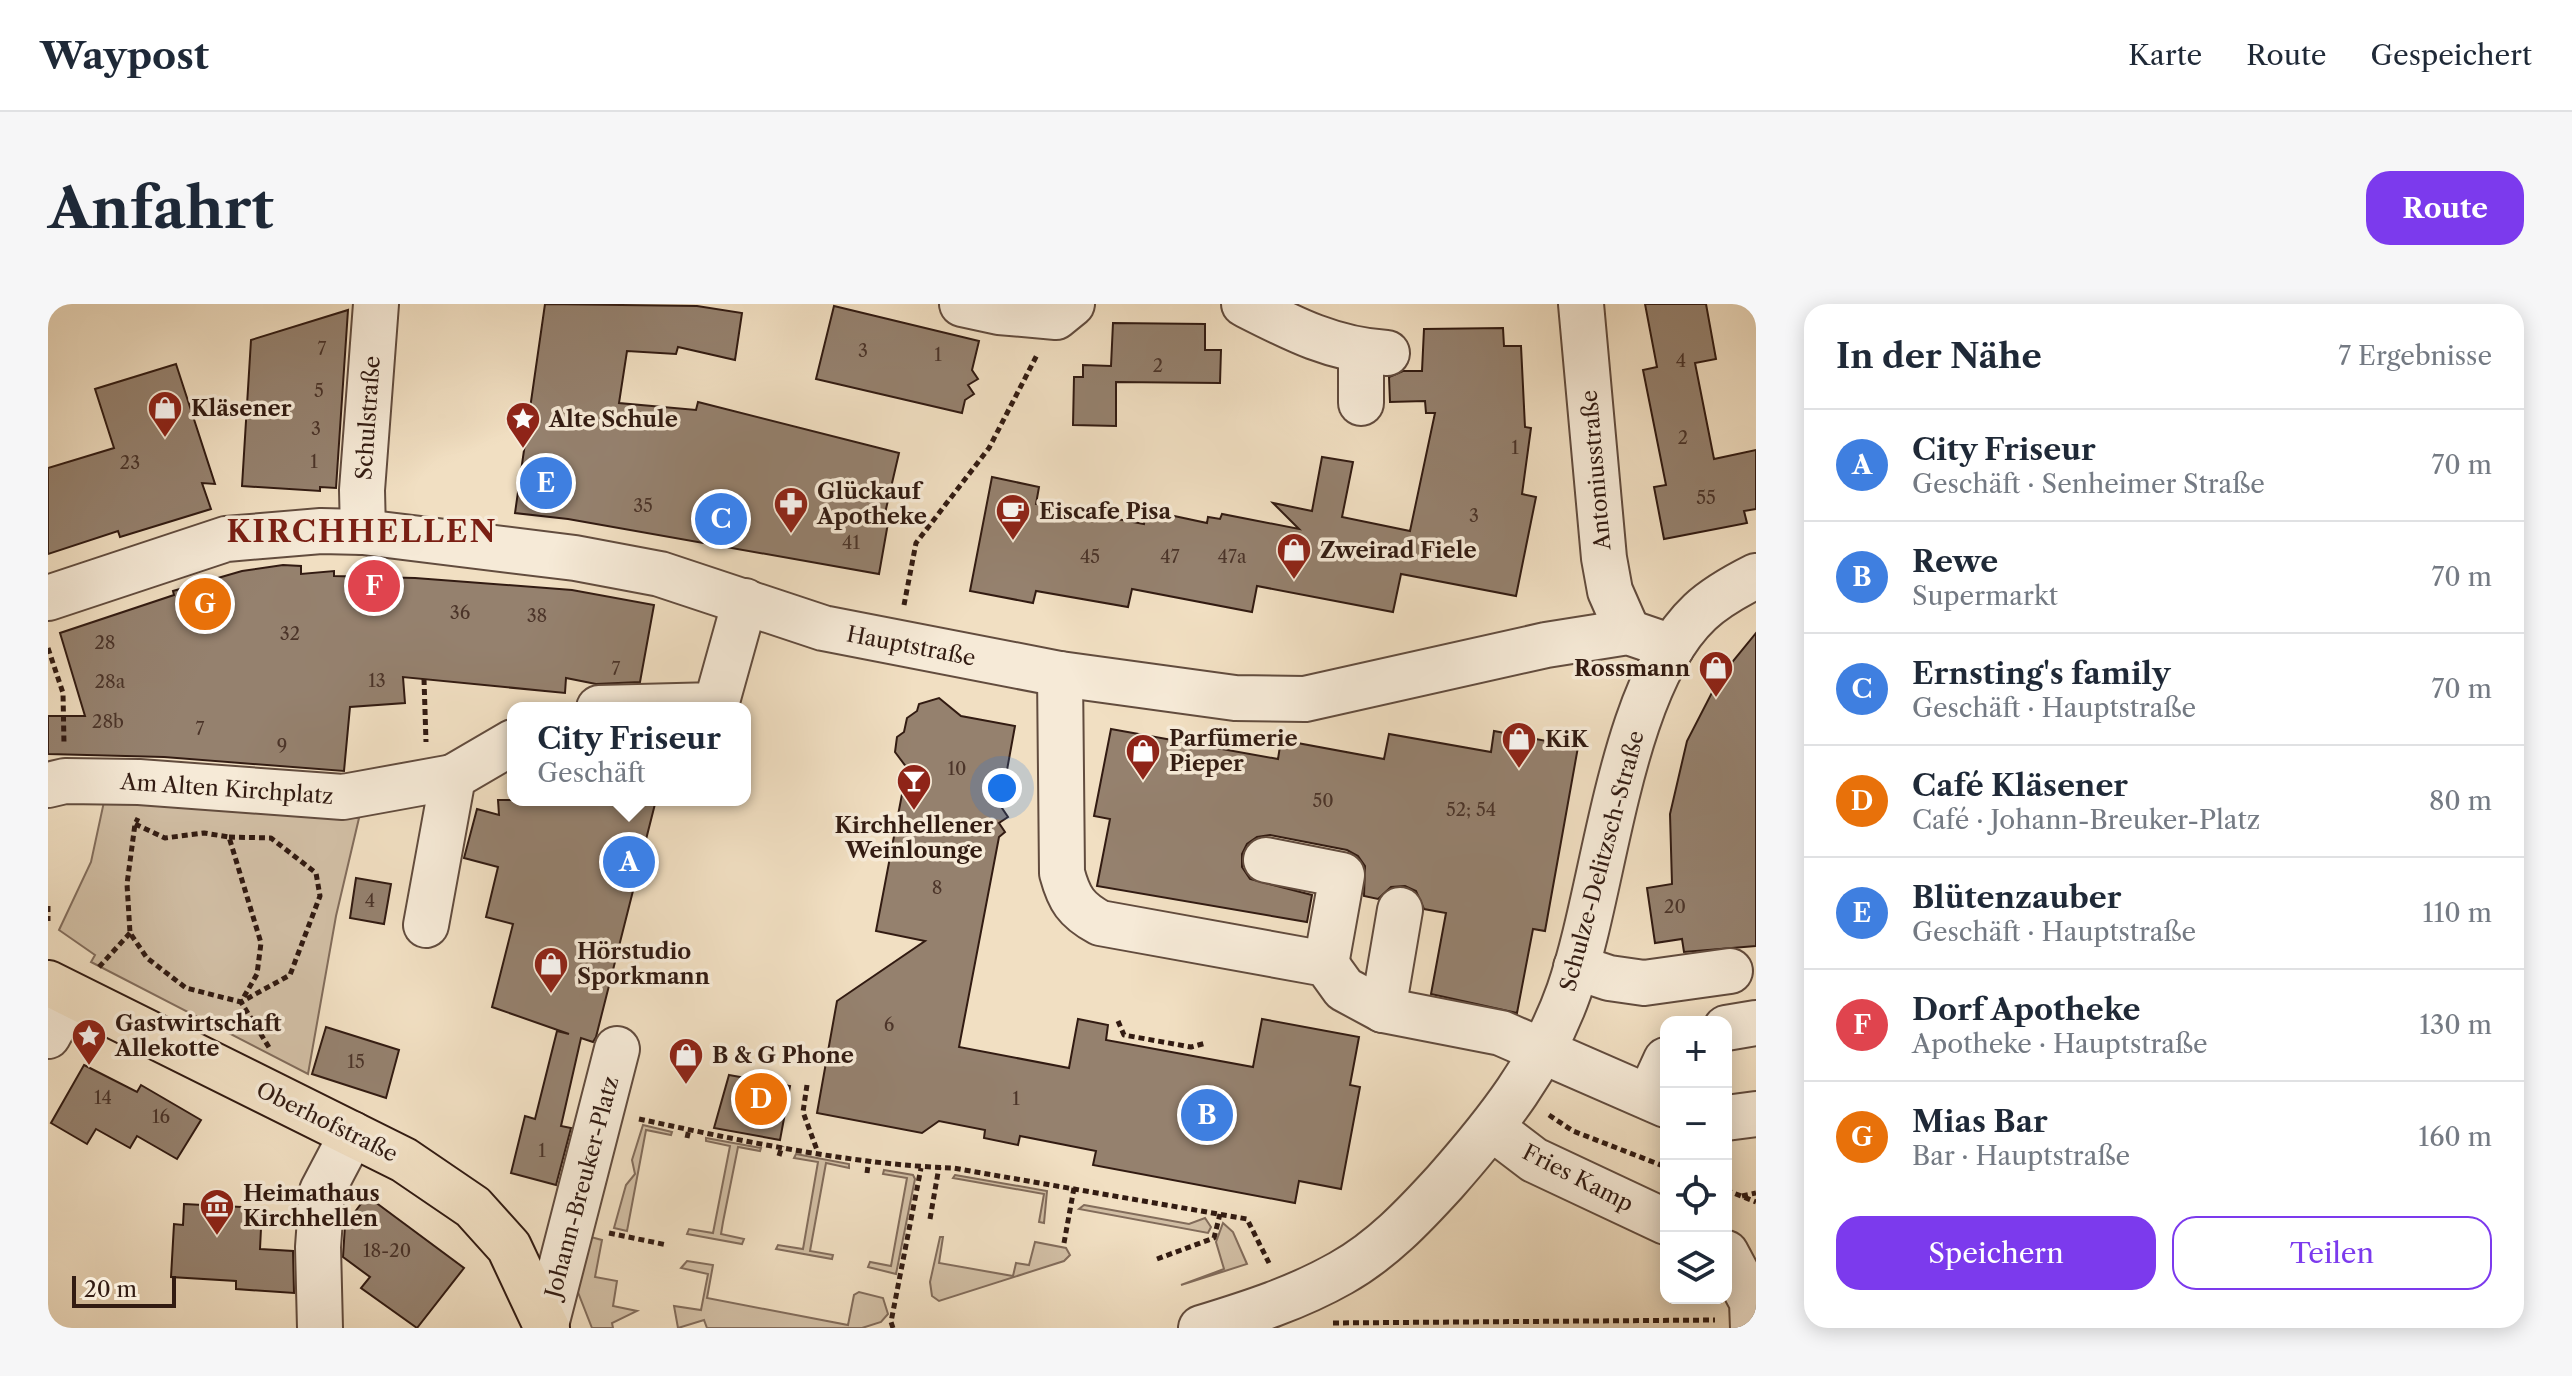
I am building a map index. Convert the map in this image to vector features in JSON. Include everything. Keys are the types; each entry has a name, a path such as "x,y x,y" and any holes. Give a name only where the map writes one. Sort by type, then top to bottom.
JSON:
{"main road":[{"name":"Oberhofstraße","path":"59,989 404,1160 457,1195 488,1222 509,1247 546,1327"}],"street":[{"name":"Schulstraße","path":"363,532 362,490 376,304"},
{"path":"962,304 999,312 1064,310"},
{"path":"1244,304 1302,333 1342,348 1374,352 1361,403"},
{"name":"Antoniusstraße","path":"1581,304 1604,558 1610,591 1628,632"},
{"name":"Hauptstraße","path":"48,598 226,539 321,531 363,532 632,568 823,628 889,658 1060,674 1235,698 1305,699 1546,645 1628,632 1672,647"},
{"path":"1672,647 1699,613 1756,576"},
{"path":"716,702 745,601"},
{"name":"Schulze-Delitzsch-Straße","path":"1201,1328 1288,1300 1343,1272 1385,1244 1505,1112 1544,1049 1576,967 1638,725 1672,647"},
{"path":"1060,674 1062,873 1068,895 1079,912 1100,923 1326,964 1344,989 1383,1010 1501,1033 1660,1087"},
{"path":"426,925 440,780 507,745"},
{"name":"Am Alten Kirchplatz","path":"56,783 137,803 343,797 440,780"},
{"path":"1266,860 1342,875 1326,964"},
{"path":"1383,1010 1400,910"},
{"path":"1576,967 1609,978 1644,983 1730,971"},
{"path":"48,1036 59,989"},
{"path":"1732,1027 1756,1023"},
{"name":"Johann-Breuker-Platz","path":"546,1327 617,1049"},
{"name":"Fries Kamp","path":"1505,1112 1534,1160 1660,1219"},
{"path":"1732,1117 1756,1114"},
{"path":"320,1328 318,1247 322,1191 352,1134"},
{"path":"1732,1264 1752,1302 1737,1324"}],"path":[{"path":"889,658 916,543 989,448 1064,310"},
{"path":"48,648 63,693 56,783"},
{"path":"424,679 440,780"},
{"path":"137,803 165,838 204,833 271,838 316,873 320,896 290,975 241,1002 186,988 147,958 130,933 127,884 137,803"},
{"path":"229,837 261,943 257,974 241,1002"},
{"path":"48,906 48,921"},
{"path":"102,964 130,933"},
{"path":"241,1002 270,1048"},
{"path":"1118,1021 1124,1035 1191,1047 1206,1043"},
{"path":"807,1085 803,1112 818,1151"},
{"path":"603,1111 782,1146 1074,1188 1247,1219 1288,1300 1323,1323 1737,1324"},
{"path":"1505,1112 1573,1131 1660,1165"},
{"path":"687,1138 689,1129"},
{"path":"779,1156 782,1146"},
{"path":"867,1173 869,1159"},
{"path":"930,1219 939,1167"},
{"path":"893,1328 891,1322 921,1168"},
{"path":"1064,1243 1074,1188"},
{"path":"1732,1192 1756,1202"},
{"path":"1742,1196 1756,1193"},
{"path":"1157,1259 1214,1238 1220,1214"},
{"path":"572,1226 667,1245"}],"shaded area":[{"path":"105,797 259,807 359,818 336,916 308,1074 91,962 95,955 59,930 91,862"},
{"path":"643,1125 672,1132 671,1135 646,1130 627,1231 614,1228 626,1185 635,1174 632,1160"},
{"path":"706,1138 761,1148 760,1151 738,1147 723,1222 721,1234 744,1239 742,1244 687,1234 689,1229 713,1233 730,1146 706,1141"},
{"path":"796,1154 849,1164 849,1168 826,1163 810,1251 833,1255 832,1259 776,1249 778,1245 803,1249 818,1162 794,1158"},
{"path":"884,1170 913,1175 915,1179 896,1274 868,1267 870,1262 891,1266 907,1178 883,1174"},
{"path":"955,1175 1047,1191 1044,1223 1039,1222 1044,1194 953,1178"},
{"path":"1084,1205 1189,1224 1205,1218 1211,1227 1208,1233 1079,1209"},
{"path":"1223,1223 1233,1232 1247,1264 1181,1285 1224,1269 1216,1242"},
{"path":"587,1236 602,1240 595,1277 617,1281 613,1306 637,1311 612,1323 613,1328 592,1328 572,1277"},
{"path":"940,1237 943,1237 939,1263 1013,1276 1016,1263 1029,1265 1035,1242 1066,1248 1070,1255 1064,1261 939,1301 932,1296 930,1282"},
{"path":"687,1261 713,1265 707,1298 848,1325 854,1295 859,1292 883,1298 888,1314 881,1322 862,1328 707,1328 704,1320 678,1328 674,1306 701,1310 708,1274 681,1268"}],"building":[{"path":"545,304 697,306 742,313 735,360 678,347 676,354 627,351 619,403 696,410 698,402 899,453 883,522 888,523 879,574 568,519 515,513"},
{"path":"1645,304 1706,304 1716,359 1695,363 1714,459 1756,450 1756,509 1744,511 1747,523 1664,539 1654,487 1666,485 1643,370 1657,367"},
{"path":"834,306 979,341 972,370 978,379 968,385 974,394 965,400 962,413 816,379"},
{"path":"348,310 336,488 320,487 320,491 242,486 251,340"},
{"path":"1113,323 1205,324 1205,350 1221,350 1220,383 1116,382 1116,426 1073,425 1074,377 1083,377 1083,365 1111,366"},
{"path":"1503,328 1504,346 1521,346 1525,427 1531,428 1522,494 1536,497 1516,596 1401,574 1393,612 1257,586 1252,612 1132,589 1128,607 1036,591 1033,603 970,591 992,477 1039,487 1036,504 1144,524 1146,510 1207,523 1208,517 1220,519 1222,514 1299,529 1273,503 1312,511 1322,457 1353,462 1342,517 1410,531 1435,413 1426,413 1425,401 1390,402 1389,377 1403,371 1422,371 1424,329"},
{"path":"176,364 215,484 202,483 211,509 120,537 118,531 48,554 48,468 114,448 95,389"},
{"path":"283,565 301,566 301,574 334,571 334,576 415,578 572,590 654,605 640,682 596,684 566,678 565,693 403,677 405,703 350,707 344,771 164,757 48,754 48,716 85,716 60,633 174,595 173,591 242,571"},
{"path":"1756,633 1756,946 1684,952 1682,939 1655,943 1647,888 1672,884 1670,814 1687,741 1720,677"},
{"path":"939,698 961,716 1015,726 1007,770 1010,774 1002,808 1008,817 999,823 1005,832 999,837 959,1047 1069,1068 1078,1019 1108,1025 1106,1040 1253,1067 1262,1019 1359,1037 1350,1085 1360,1087 1341,1189 1299,1181 1295,1203 1093,1165 1096,1151 1020,1136 1018,1145 984,1138 985,1130 939,1121 922,1133 817,1113 837,1001 925,941 876,931 907,768 895,752 897,737 904,732 907,718 917,711 919,704"},
{"path":"1111,729 1278,759 1281,740 1384,759 1389,734 1491,752 1494,731 1578,747 1545,931 1533,929 1517,1013 1431,994 1446,913 1424,909 1416,891 1405,886 1391,887 1378,899 1364,896 1365,866 1358,856 1347,850 1270,835 1257,837 1247,844 1242,854 1242,867 1250,879 1312,895 1307,922 1097,886 1110,819 1094,816"},
{"path":"498,800 507,800 507,806 654,806 596,1037 593,1042 581,1038 561,1126 571,1128 556,1185 511,1173 525,1116 535,1119 557,1031 569,1034 492,1007 513,924 486,917 498,867 464,858 477,809 499,815"},
{"path":"356,878 391,884 384,924 350,918"},
{"path":"326,1027 399,1050 386,1098 312,1074"},
{"path":"84,1065 137,1092 141,1085 201,1120 177,1159 137,1136 130,1148 96,1129 87,1144 51,1123"},
{"path":"729,1075 790,1086 780,1140 714,1128"},
{"path":"367,1196 464,1268 417,1328 361,1288 370,1277 343,1257 345,1225"},
{"name":"Heimathaus Kirchhellen","path":"184,1204 262,1208 260,1249 293,1251 294,1293 236,1289 236,1281 171,1277 174,1224 183,1225"}],"place":[{"name":"Kläsener","path":"165,439"},
{"name":"Alte Schule","path":"523,450"},
{"name":"Blütenzauber","path":"546,483"},
{"name":"Ernsting's family","path":"721,519"},
{"name":"Glückauf Apotheke","path":"791,535"},
{"name":"Eiscafe Pisa","path":"1013,542"},
{"name":"Zweirad Fiele","path":"1294,581"},
{"name":"Dorf Apotheke","path":"374,586"},
{"name":"Mias Bar","path":"205,604"},
{"name":"Rossmann","path":"1716,699"},
{"name":"KiK","path":"1519,770"},
{"name":"Parfümerie Pieper","path":"1143,782"},
{"name":"Kirchhellener Weinlounge","path":"914,812"},
{"name":"City Friseur","path":"629,862"},
{"name":"Hörstudio Sporkmann","path":"551,995"},
{"name":"Gastwirtschaft Allekotte","path":"89,1067"},
{"name":"B & G Phone","path":"686,1086"},
{"name":"Café Kläsener","path":"761,1099"},
{"name":"Rewe","path":"1207,1115"},
{"name":"Heimathaus Kirchhellen","path":"217,1237"}],"district":[{"name":"KIRCHHELLEN","path":"362,531"}]}
